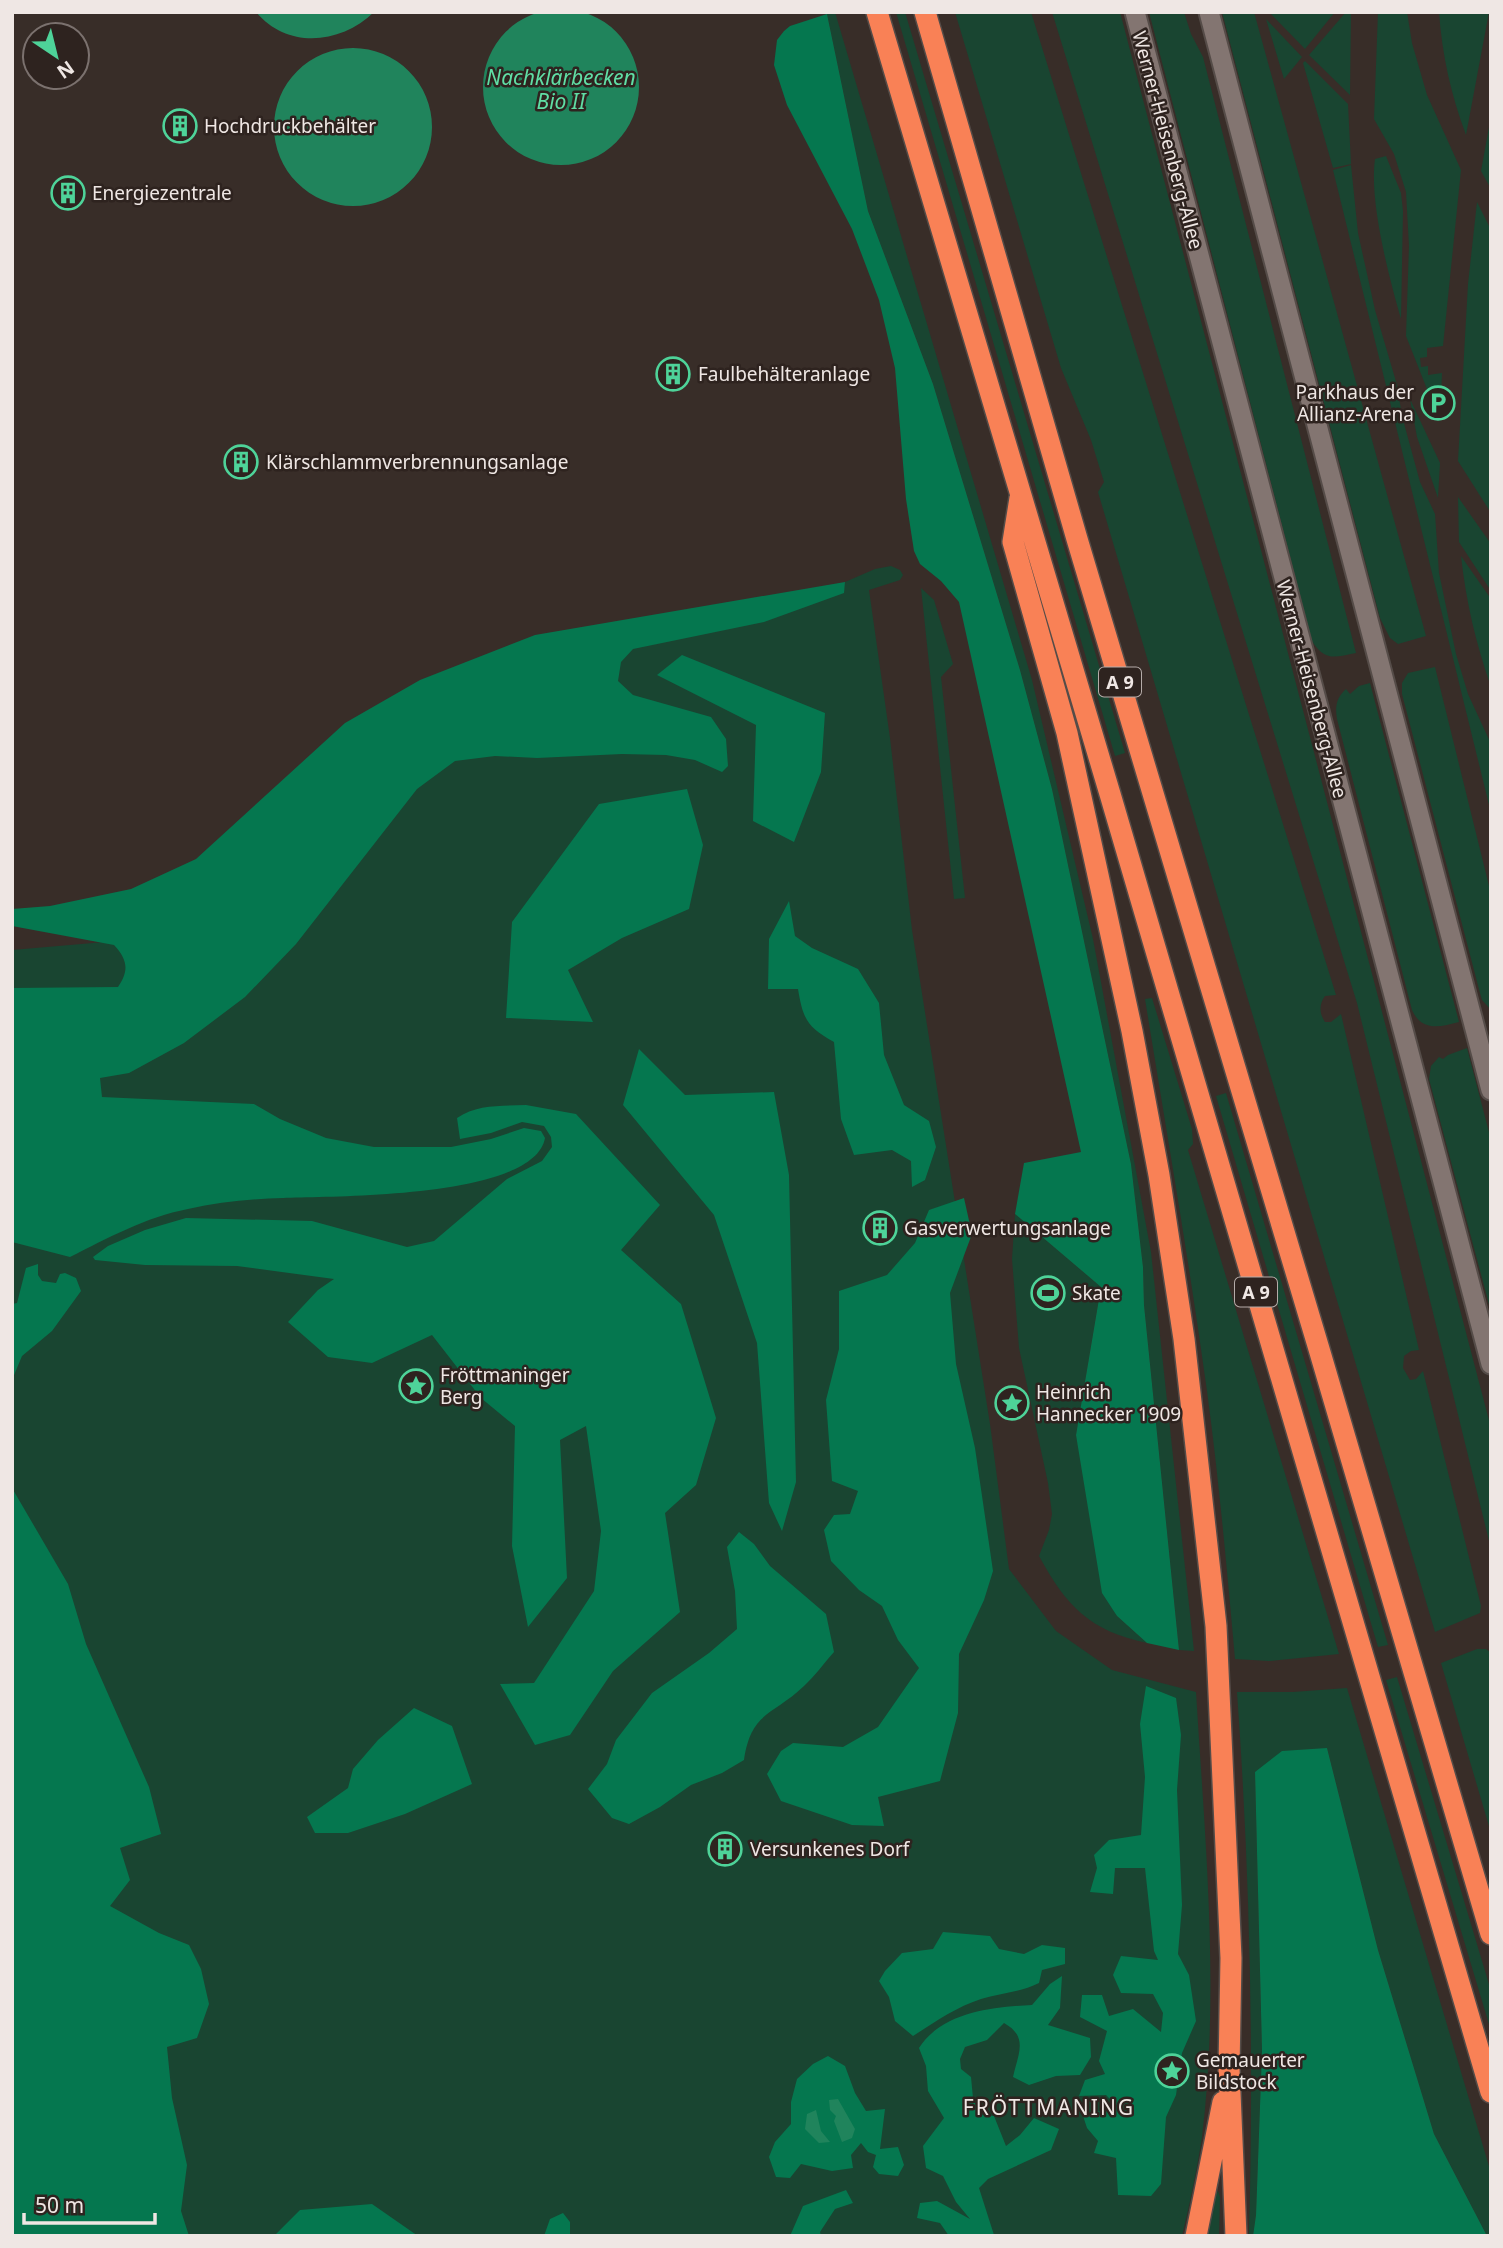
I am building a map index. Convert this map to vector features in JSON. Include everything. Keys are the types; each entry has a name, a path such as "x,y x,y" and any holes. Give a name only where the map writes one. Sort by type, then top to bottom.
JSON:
{"highway":[{"name":"A 9","path":"877,12 1021,492 1491,2092"},
{"name":"A 9","path":"925,12 1081,552 1320,1349 1491,1934"},
{"path":"1021,492 1013,542 1067,733 1132,1031 1160,1175 1184,1339 1217,1640 1231,1958 1229,2069 1236,2236"},
{"path":"1196,2236 1229,2069"}],"street":[{"name":"Werner-Heisenberg-Allee","path":"1135,12 1491,1364"},
{"path":"1209,12 1491,1090"}],"shaded area":[{"path":"835,12 1032,680 1093,939 1151,1252 1194,1651 1179,1650 1131,1164 1052,789 1020,670 933,384 868,211 827,14"},
{"path":"896,12 905,12 1125,753 1115,756"},
{"path":"955,12 1031,12 1336,995 1325,996 1321,1012 1325,1022 1331,1022 1341,1014 1419,1350 1404,1356 1403,1368 1410,1380 1416,1379 1423,1371 1481,1606 1480,1613 1435,1632 1098,492 1104,482 1091,440 1061,368"},
{"path":"1052,12 1120,12 1491,1428 1491,1549 1357,1003"},
{"path":"1149,12 1184,12 1191,34 1203,57 1356,653 1326,655 1312,641"},
{"path":"1222,12 1254,12 1426,636 1398,644 1390,638 1380,618"},
{"path":"1269,12 1335,12 1305,49"},
{"path":"1346,12 1351,12 1350,95 1309,55"},
{"path":"1378,12 1407,12 1412,43 1427,95 1461,170 1443,346 1427,348 1427,357 1420,358 1421,367 1428,366 1428,375 1442,373 1440,422 1406,336 1409,246 1406,192 1394,154 1374,119"},
{"path":"1439,12 1489,12 1466,135 1448,75"},
{"path":"827,14 868,211 933,384 1020,670 1052,789 1131,1164 1179,1650 1147,1643 1117,1616 1102,1593 1076,1435 1101,1287 1015,1214 1024,1163 1081,1152 959,602 941,581 920,564 914,551 906,499 895,368 879,300 852,229 787,105 774,65 777,40 784,31 790,26"},
{"path":"1266,19 1302,57 1284,79"},
{"path":"1305,61 1348,104 1351,164 1333,168 1303,63"},
{"path":"1491,116 1491,189 1481,171"},
{"path":"1386,156 1401,193 1403,211 1401,319 1381,239 1375,196 1375,159"},
{"path":"1351,165 1358,233 1375,310 1397,385 1402,416 1420,482 1435,514 1439,573 1456,654 1468,694 1491,744 1491,813 1333,170"},
{"path":"1477,202 1491,230 1491,513 1458,461 1468,284"},
{"path":"1410,399 1440,463 1438,498 1417,437"},
{"path":"1458,497 1491,544 1491,591 1459,542"},
{"path":"1461,556 1491,599 1491,687 1472,623"},
{"path":"891,566 900,570 903,575 900,580 869,590 890,738 912,930 990,1424 1009,1569 1056,1631 1112,1670 1196,1692 1207,1859 1210,2026 1202,2137 1182,2236 12,2236 12,950 174,936 587,657 844,588 845,582 875,569"},
{"path":"845,582 844,593 764,622 633,649 621,662 618,681 633,695 711,717 726,739 728,766 722,772 695,760 666,755 537,758 495,756 455,761 417,789 296,944 245,997 184,1043 129,1073 100,1078 102,1097 254,1104 280,1119 326,1138 374,1147 451,1147 491,1139 524,1128 541,1131 545,1138 533,1158 506,1173 470,1183 428,1190 271,1198 211,1204 142,1223 70,1257 12,1242 12,988 118,987 124,976 125,966 114,945 12,926 12,909 50,906 131,889 196,859 345,723 420,680 535,635"},
{"path":"921,588 934,600 953,664 941,677 965,898 954,899"},
{"path":"682,655 825,713 821,772 794,842 753,821 756,725 657,675"},
{"path":"1435,667 1491,894 1491,1010 1482,1000 1480,993 1402,694 1402,683 1408,673"},
{"path":"1370,683 1459,1022 1452,1024 1426,1025 1412,1010 1337,719 1337,703 1343,692 1346,689 1350,694 1359,686"},
{"path":"687,789 703,845 689,909 622,938 568,970 593,1022 506,1018 512,922 599,804"},
{"path":"789,901 795,936 812,948 858,969 879,1003 884,1055 904,1105 929,1121 936,1147 925,1180 912,1187 911,1161 892,1150 854,1155 841,1119 834,1042 812,1027 804,1015 798,989 768,989 769,939"},
{"path":"1152,998 1192,1129 1193,1144 1188,1150 1339,1654 1269,1661 1235,1659 1207,1391 1145,999"},
{"path":"1467,1048 1491,1140 1491,1312 1429,1079 1431,1066 1439,1057 1443,1059"},
{"path":"639,1049 685,1095 774,1092 789,1175 796,1482 782,1531 769,1503 757,1343 714,1215 623,1105"},
{"path":"1226,1093 1388,1645 1378,1647 1216,1096"},
{"path":"526,1105 576,1114 660,1205 621,1250 681,1304 716,1418 696,1485 665,1513 680,1612 613,1671 570,1735 535,1745 500,1684 534,1683 594,1591 601,1531 586,1426 560,1440 567,1578 528,1627 512,1546 515,1426 481,1398 432,1335 372,1363 328,1357 288,1322 318,1290 334,1279 237,1266 145,1265 95,1260 93,1257 108,1246 145,1230 186,1218 312,1221 407,1247 434,1241 507,1179 542,1161 552,1147 551,1137 544,1126 522,1122 491,1133 460,1139 457,1118 481,1108"},
{"path":"964,1198 972,1234 950,1293 956,1364 975,1448 993,1571 984,1600 959,1654 958,1713 940,1781 878,1797 884,1826 852,1825 781,1801 767,1774 781,1751 793,1743 843,1747 878,1727 919,1668 898,1640 882,1606 859,1590 831,1561 824,1530 834,1515 850,1514 858,1491 832,1481 826,1400 839,1349 839,1291 887,1275 915,1243 929,1210"},
{"path":"1015,1214 1101,1287 1076,1435 1117,1616 1147,1643 1110,1631 1082,1614 1059,1589 1039,1556 1052,1514 1048,1483 1019,1348 1012,1259"},
{"path":"38,1264 38,1275 42,1281 56,1283 60,1274 65,1273 76,1278 81,1291 52,1331 22,1356 12,1380 12,1304 17,1303 26,1268"},
{"path":"12,1488 68,1584 86,1644 149,1787 161,1834 120,1848 130,1880 110,1906 159,1933 189,1945 201,1969 209,2004 197,2038 167,2047 172,2098 187,2165 181,2211 189,2236 12,2236"},
{"path":"739,1532 754,1544 770,1566 826,1614 834,1652 804,1686 758,1723 747,1744 744,1760 722,1773 691,1785 660,1807 629,1824 612,1818 588,1789 607,1764 616,1740 652,1693 709,1653 737,1629 735,1591 727,1547"},
{"path":"1477,1649 1486,1649 1491,1653 1491,1833 1441,1663"},
{"path":"1397,1677 1491,1991 1491,2031 1386,1680"},
{"path":"1146,1686 1176,1698 1181,1735 1177,1790 1182,1905 1178,1954 1189,1975 1196,2021 1182,2053 1176,2095 1166,2117 1161,2184 1151,2196 1118,2195 1116,2158 1094,2153 1098,2141 1087,2128 1083,2116 1117,2106 1106,2095 1079,2096 1085,2080 1105,2074 1099,2061 1107,2031 1080,2017 1082,1995 1102,1995 1109,2016 1133,2009 1161,2032 1163,2013 1153,1994 1121,1993 1113,1975 1121,1956 1158,1960 1154,1951 1145,1868 1115,1868 1113,1894 1090,1892 1097,1868 1094,1855 1109,1840 1141,1835 1145,1777 1140,1724"},
{"path":"1347,1688 1491,2173 1491,2236 1487,2236 1434,2134 1378,1950 1327,1748 1255,1772 1262,2051 1256,2215 1253,2236 1249,2236 1250,1964 1237,1692"},
{"path":"414,1708 452,1726 472,1784 405,1814 348,1833 315,1833 307,1817 348,1788 353,1769 378,1740"},
{"path":"1327,1748 1378,1950 1434,2134 1487,2236 1253,2236 1262,2051 1255,1772 1282,1751"},
{"path":"943,1932 990,1936 999,1949 1024,1954 1042,1945 1065,1948 1065,1964 1042,1970 1039,1983 972,2002 913,2036 895,2021 889,1997 879,1981 902,1953 933,1949"},
{"path":"1062,1976 1060,2008 1048,2025 1090,2038 1091,2057 1080,2075 1056,2076 1029,2085 1013,2077 1020,2047 1019,2040 1012,2028 1004,2023 987,2040 965,2047 960,2059 961,2069 971,2077 973,2098 980,2115 994,2116 1006,2146 1020,2135 1034,2118 1059,2129 1051,2150 988,2179 979,2188 994,2235 949,2236 940,2223 917,2218 920,2203 937,2201 970,2219 956,2202 943,2176 926,2168 923,2146 944,2118 928,2091 926,2066 919,2048 941,2026 955,2019 985,2010 1032,2005 1050,1984"},
{"path":"828,2056 845,2066 855,2093 866,2111 885,2109 880,2149 898,2147 904,2165 898,2176 879,2174 873,2167 876,2155 868,2152 861,2143 851,2155 853,2168 832,2171 801,2164 790,2178 776,2177 769,2157 775,2142 791,2124 791,2102 797,2079 813,2064"},
{"path":"846,2190 853,2203 835,2209 820,2232 821,2236 790,2236 803,2206"},
{"path":"1218,2191 1219,2236 1203,2236 1212,2194"},
{"path":"372,2204 418,2236 274,2236 300,2210"},
{"path":"563,2213 570,2222 570,2236 544,2236 550,2219"}],"water":[{"name":"Nachklärbecken Bio II","path":"561,9 591,15 616,32 633,57 639,87 633,117 616,142 591,159 561,165 531,159 506,142 489,117 483,87 489,57 506,32 531,15"},
{"path":"256,12 374,12 346,31 315,38 283,33"},
{"name":"Nachklärbecken Bio II","path":"353,48 383,54 409,71 426,97 432,127 426,157 409,183 383,200 353,206 323,200 297,183 280,157 274,127 280,97 297,71 323,54"},
{"path":"838,2099 855,2129 852,2138 842,2142 829,2100"},
{"path":"816,2110 821,2131 830,2142 819,2143 805,2129 807,2114"}],"place":[{"name":"Hochdruckbehälter","path":"180,126"},
{"name":"Energiezentrale","path":"68,193"},
{"name":"Faulbehälteranlage","path":"673,374"},
{"name":"Parkhaus der Allianz-Arena","path":"1438,403"},
{"name":"Klärschlammverbrennungsanlage","path":"241,462"},
{"name":"Gasverwertungsanlage","path":"880,1228"},
{"name":"Skate","path":"1048,1293"},
{"name":"Fröttmaninger Berg","path":"416,1386"},
{"name":"Heinrich Hannecker 1909","path":"1012,1403"},
{"name":"Versunkenes Dorf","path":"725,1849"},
{"name":"Gemauerter Bildstock","path":"1172,2071"}],"district":[{"name":"FRÖTTMANING","path":"1049,2107"}]}
